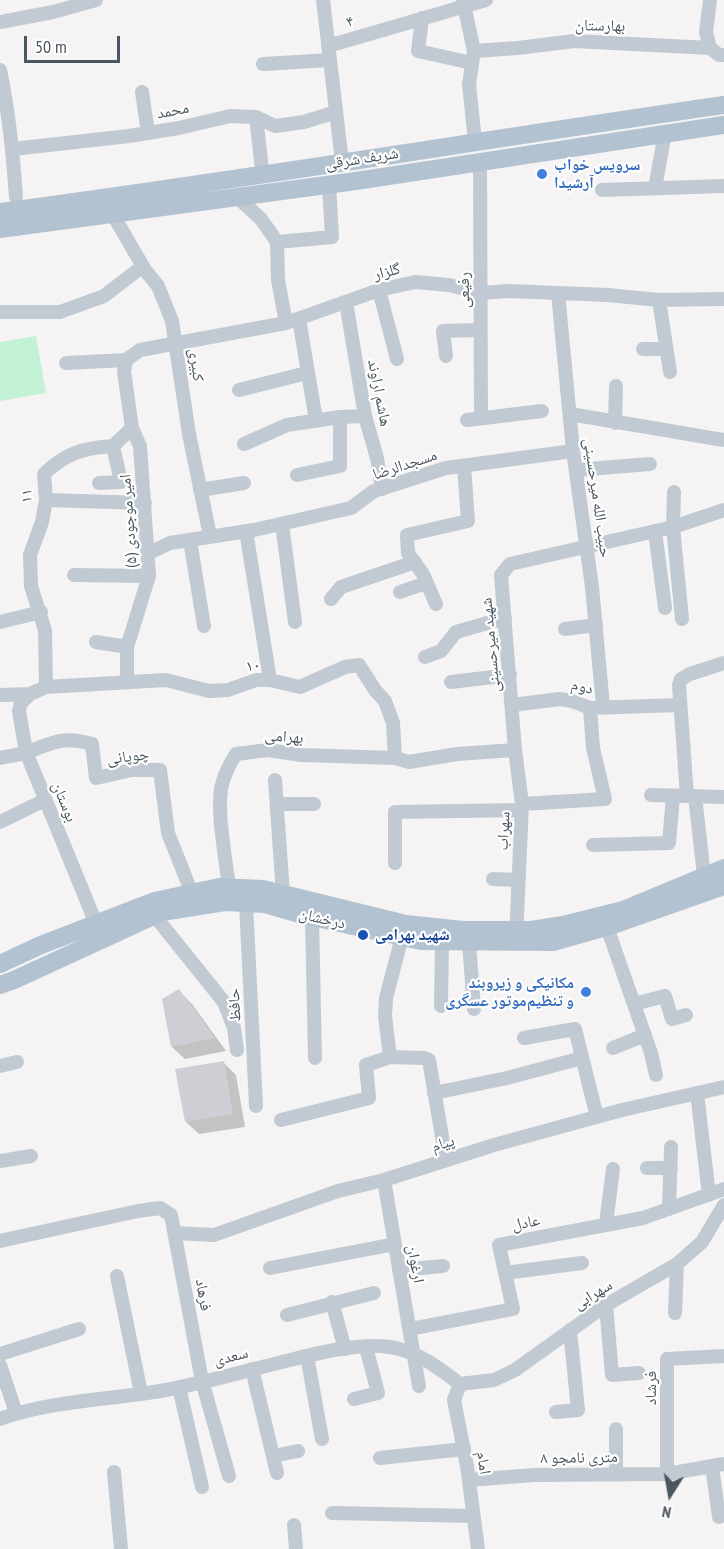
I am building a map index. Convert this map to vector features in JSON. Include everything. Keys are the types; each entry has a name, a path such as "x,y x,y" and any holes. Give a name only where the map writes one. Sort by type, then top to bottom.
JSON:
{"main road":[{"name":"شریف شرقی","path":"0,229 14,211 171,190 475,141 724,105"},
{"path":"612,121 616,140"},
{"name":"شریف شرقی","path":"14,211 112,213 329,184 724,125"},
{"name":"درخشان","path":"0,985 14,980 156,901 194,900 265,904 312,917 421,941 469,943 515,936 531,930 563,925 623,910 724,868"},
{"name":"درخشان","path":"0,964 40,945 99,932 154,915 194,900 219,887 262,889 406,924 553,942 607,927 724,886"}],"street":[{"path":"323,0 342,162"},
{"name":"۴","path":"263,64 329,53 464,3 486,0"},
{"path":"710,0 706,32 710,48"},
{"path":"0,22 53,12 92,1"},
{"path":"464,3 473,57 469,84 475,141"},
{"name":"بهارستان","path":"422,18 418,51 473,57 574,41 710,48 719,55 724,55"},
{"path":"0,70 3,100 13,149 14,211"},
{"path":"142,92 148,133"},
{"name":"محمد","path":"13,149 148,133 230,116 256,117 275,126 304,122 336,112"},
{"path":"256,117 262,169"},
{"path":"655,188 665,133"},
{"name":"رفیعی","path":"480,161 482,418"},
{"path":"277,242 332,237 329,184"},
{"path":"602,190 724,186"},
{"path":"237,196 261,219 277,242 278,280 307,374 316,420"},
{"name":"کبیری","path":"112,213 143,266 159,286 172,321 189,434 210,536"},
{"path":"0,312 60,312 104,296 143,266"},
{"name":"گلزار","path":"66,363 126,360 140,350 292,321 379,290 415,282 448,285 480,293 508,291 659,300 724,299"},
{"path":"379,290 397,359"},
{"name":"حبیب الله میرحسینی","path":"558,293 573,451 596,625 596,707 593,748 605,799"},
{"path":"659,300 670,372"},
{"name":"هاشم اراوند","path":"346,302 364,416 377,458 382,489"},
{"path":"446,356 443,331 480,330"},
{"path":"643,349 666,349"},
{"path":"99,483 121,482 113,446 132,428 123,371 126,360"},
{"path":"239,390 307,374"},
{"path":"615,423 616,386"},
{"path":"466,420 542,411"},
{"path":"570,414 724,440"},
{"path":"244,444 287,425 364,416"},
{"path":"297,475 340,466 340,417"},
{"name":"امیر موجودی (۵)","path":"127,682 127,647 149,576 140,446 132,428"},
{"name":"۱۱","path":"46,687 45,630 31,586 30,555 42,522 46,500 44,474 58,461 74,452 113,446"},
{"name":"مسجدالرضا","path":"148,553 170,543 246,531 351,508 374,491 446,468 573,451"},
{"path":"576,470 650,464"},
{"path":"436,604 415,562 408,553 407,535 468,521 464,466"},
{"path":"200,490 244,483"},
{"path":"674,492 673,527 682,619"},
{"path":"46,500 145,503"},
{"name":"شهید میرحسینی","path":"522,807 515,750 501,575 510,564 673,527 724,510"},
{"path":"282,524 295,622"},
{"path":"246,531 270,680"},
{"path":"655,531 665,608"},
{"path":"190,540 204,626"},
{"path":"331,599 341,587 415,562"},
{"path":"74,574 149,576"},
{"path":"400,592 426,583"},
{"path":"0,622 41,612"},
{"path":"425,657 441,651 456,632 505,618"},
{"path":"565,629 596,625"},
{"path":"96,642 127,647"},
{"path":"704,876 685,796 679,686 681,679 690,674 724,663"},
{"name":"۱۰","path":"46,687 165,680 209,691 228,690 256,680 270,680 300,687 345,667 359,665 375,690 386,700 393,723 395,758"},
{"path":"451,682 510,675"},
{"path":"0,695 30,694 46,687"},
{"name":"بوستان","path":"30,694 21,703 19,711 26,752 99,932"},
{"name":"دوم","path":"512,705 560,699 596,707 680,705"},
{"name":"چوپانی","path":"26,752 48,742 75,740 92,744 96,778 132,770 160,770 168,833 194,900"},
{"name":"بهرامی","path":"229,888 221,819 221,789 228,767 236,754 268,750 310,756 395,758"},
{"path":"395,758 409,762 457,754 515,750"},
{"path":"0,758 26,752"},
{"path":"275,780 283,894"},
{"path":"651,795 724,797"},
{"path":"593,845 669,843 685,796"},
{"name":"سهراب","path":"515,936 522,807 605,799"},
{"path":"0,822 45,800"},
{"path":"277,804 314,804"},
{"path":"395,863 395,812 522,807"},
{"path":"494,879 518,880"},
{"name":"حافظ","path":"246,903 256,1106"},
{"path":"154,915 224,1002 234,1028 237,1050"},
{"path":"312,917 315,1058"},
{"path":"607,927 645,1035 656,1075"},
{"path":"390,1057 385,1016 386,998 402,937"},
{"path":"441,1006 442,941"},
{"path":"469,943 474,1009"},
{"path":"634,1004 665,996 672,1019 686,1015"},
{"path":"524,1038 575,1029 597,1117"},
{"path":"613,1048 645,1035"},
{"path":"281,1120 369,1098 366,1065 390,1057 429,1060 447,1160"},
{"path":"434,1093 507,1078 582,1058"},
{"path":"0,1066 17,1062"},
{"name":"پیام","path":"175,1233 214,1235 338,1191 384,1180 494,1145 597,1117 724,1087"},
{"path":"697,1093 709,1195"},
{"path":"669,1209 671,1147"},
{"path":"0,1161 31,1156"},
{"path":"606,1224 613,1168"},
{"path":"647,1168 671,1168"},
{"name":"ارغوان","path":"384,1180 419,1386"},
{"name":"عادل","path":"410,1329 513,1309 499,1245 643,1218 724,1189"},
{"name":"سهرابی","path":"460,1384 494,1380 514,1370 606,1305 677,1264 702,1242 719,1222 724,1205"},
{"name":"فرهاد","path":"0,1241 138,1211 160,1208 171,1215 202,1381 229,1476"},
{"path":"270,1268 395,1244"},
{"path":"505,1273 582,1263"},
{"path":"675,1313 677,1264"},
{"path":"399,1270 443,1266"},
{"path":"117,1276 141,1393"},
{"path":"287,1315 374,1293"},
{"path":"333,1302 345,1349"},
{"path":"606,1305 612,1375 639,1372"},
{"path":"0,1354 80,1329"},
{"path":"556,1412 578,1410 570,1330"},
{"name":"سعدی","path":"0,1419 16,1413 61,1404 179,1387 307,1356 366,1347 380,1346 414,1353 437,1366 460,1384"},
{"path":"354,1399 378,1393 366,1347"},
{"path":"307,1356 322,1439"},
{"name":"فرشاد","path":"667,1474 667,1359 724,1356"},
{"path":"0,1365 16,1413"},
{"path":"252,1369 277,1473"},
{"name":"امام","path":"460,1384 454,1400 469,1480 478,1549"},
{"path":"179,1387 202,1487"},
{"path":"616,1429 616,1475"},
{"path":"380,1458 464,1449"},
{"path":"273,1456 298,1450"},
{"path":"718,1465 719,1517"},
{"name":"۸ متری نامجو","path":"469,1480 534,1475 667,1474 718,1465"},
{"path":"114,1472 121,1549"},
{"path":"332,1513 474,1516"},
{"path":"294,1526 296,1549"}],"green space":[{"path":"36,336 46,393 0,401 0,342"}],"building":[{"path":"179,989 215,1038 171,1047 162,999"},
{"path":"224,1061 233,1114 185,1122 175,1069"}],"place":[{"name":"سرویس خواب آرشیدا","path":"542,174"},
{"name":"شهید بهرامی","path":"363,935"},
{"name":"مکانیکی و زیروبند و تنظیم‌موتور عسگری","path":"586,992"}]}
